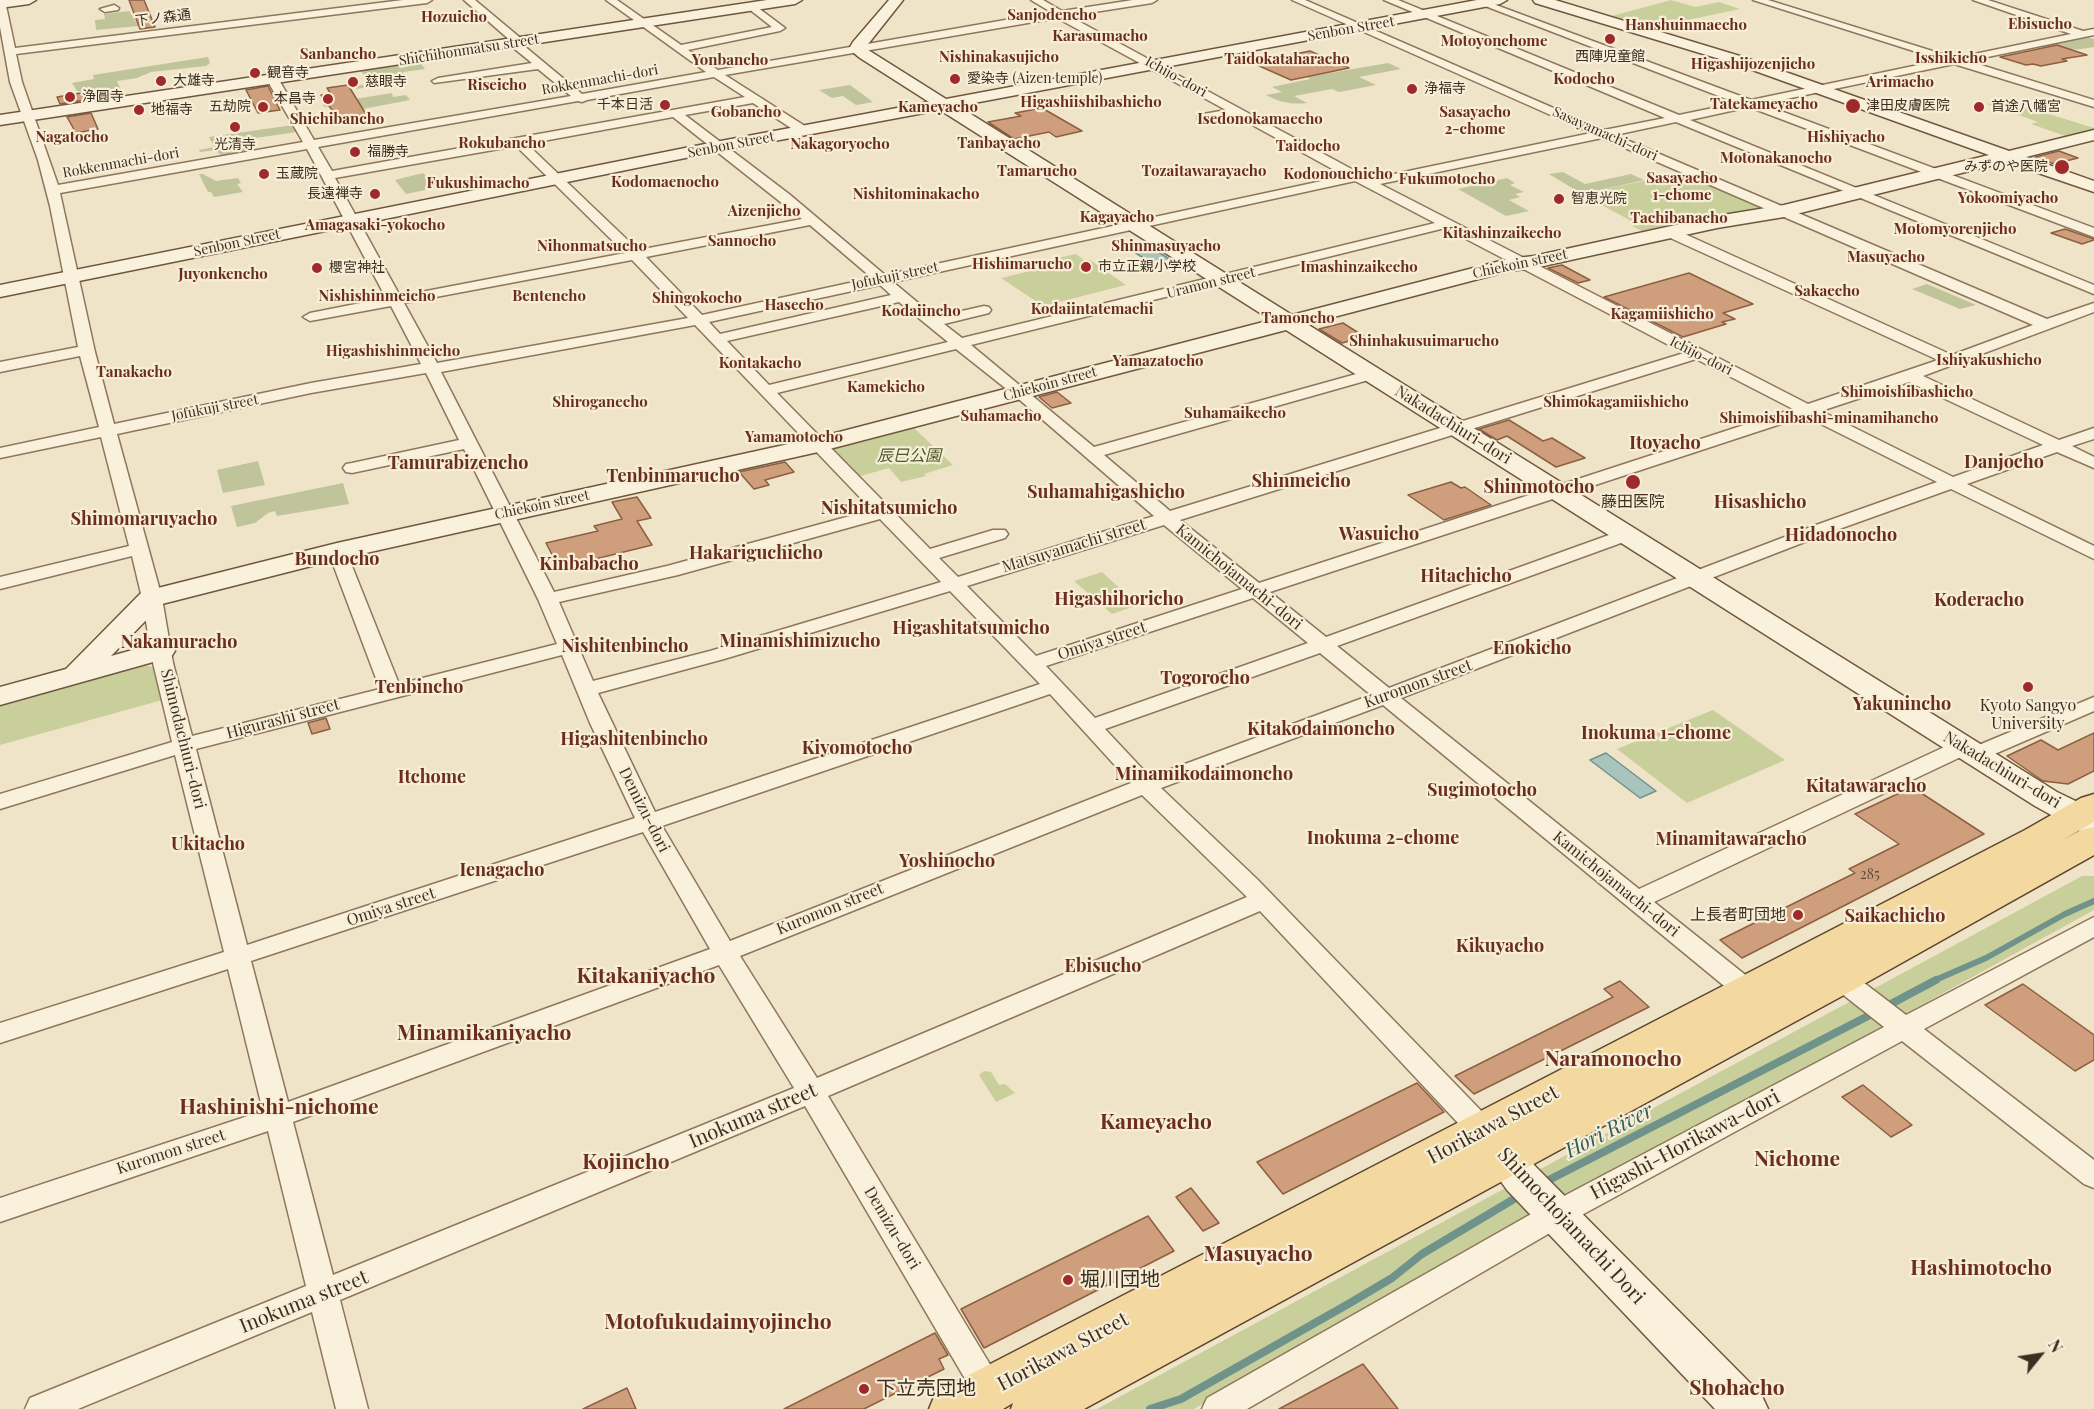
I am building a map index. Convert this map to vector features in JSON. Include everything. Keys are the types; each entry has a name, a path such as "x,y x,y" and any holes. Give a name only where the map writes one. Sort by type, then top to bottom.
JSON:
{"main road":[{"name":"Horikawa Street","path":"972,1400 1503,1155 1851,987 2090,821"},
{"name":"Horikawa Street","path":"1036,1409 1503,1155 1749,992 2027,845 2090,821"}],"street":[{"path":"1,3 28,0"},
{"name":"下ノ森通","path":"7,53 427,0"},
{"path":"469,0 582,99"},
{"path":"611,0 716,74 804,131"},
{"name":"Shichihonmatsu street","path":"0,120 795,0"},
{"path":"857,49 896,0"},
{"name":"Ichijo-dori","path":"1037,0 1362,180 1697,354 2094,553"},
{"name":"Rokkenmachi-dori","path":"53,190 311,145 572,109 582,99 857,49 1152,0"},
{"name":"Sasayamachi-dori","path":"1297,0 2045,324"},
{"path":"1389,0 2094,290"},
{"path":"1758,0 2094,105"},
{"path":"1978,0 2091,35"},
{"path":"1545,1 1730,57 2094,187"},
{"path":"1492,2 2094,233"},
{"name":"Senbon Street","path":"0,291 557,178 1492,2"},
{"path":"1994,5 2018,2"},
{"name":"Shimodachiuri-dori","path":"1,3 7,53 53,190 87,350 152,598 161,651 352,1409"},
{"path":"681,48 780,28 753,7"},
{"name":"Jofukuji street","path":"0,453 311,388 698,320 1135,225 1680,119 1951,61 2091,35"},
{"name":"Nakadachiuri-dori","path":"857,49 1969,751 2090,821"},
{"path":"438,81 541,65"},
{"name":"Demizu-dori","path":"273,80 311,145 432,368 548,599 648,821 724,952 811,1092 972,1400"},
{"path":"327,176 755,99"},
{"path":"572,109 597,129"},
{"path":"1202,117 1237,112"},
{"name":"Kamichojamachi-dori","path":"676,114 812,221 932,322 1020,392 1167,518 1749,992"},
{"name":"Chiekoin street","path":"152,598 338,551 819,445 1522,262 1784,211 2094,135"},
{"name":"Shimochojamachi Dori","path":"519,143 634,254 1053,686 1146,786 1263,900 1554,1211 1745,1409"},
{"path":"310,317 812,221"},
{"name":"Uramon street","path":"766,392 1447,224"},
{"path":"1671,233 1952,361"},
{"path":"716,339 902,297"},
{"name":"Omiya street","path":"1031,664 1808,410 1952,361 2094,307"},
{"path":"932,322 984,310"},
{"path":"0,367 87,350"},
{"name":"Matsuyamachi street","path":"588,689 717,655 954,584 1697,354"},
{"path":"1092,453 1373,374"},
{"path":"1910,375 2094,463"},
{"name":"Kuromon street","path":"0,1210 280,1116 663,977 1146,786 1694,578 2094,433"},
{"path":"352,468 469,443"},
{"path":"548,599 671,571 884,512"},
{"path":"927,556 999,534"},
{"path":"1090,727 1626,535"},
{"path":"0,583 138,549"},
{"path":"338,551 391,691"},
{"path":"76,675 152,598"},
{"name":"Higurashi street","path":"0,801 185,745 568,647"},
{"path":"0,696 161,651"},
{"name":"Omiya street","path":"0,1034 1053,686"},
{"path":"1635,901 1969,751 2094,703"},
{"name":"Inokuma street","path":"41,1409 811,1092 1263,900"},
{"name":"Higashi-Horikawa-dori","path":"1218,1409 1554,1211 1899,1024 2094,926"},
{"path":"1851,987 2094,1176"}],"green space":[{"path":"1671,0 1695,7 1719,2 1740,9 1654,27 1612,16"},
{"path":"129,11 139,26 96,30 95,20 105,19 104,14"},
{"path":"2085,36 2094,39 2094,47 2057,50 2041,45"},
{"path":"208,57 210,63 206,66 151,72 137,78 117,81 122,92 83,95 72,83 94,79 93,75"},
{"path":"419,61 425,69 403,72 408,81 356,89 354,86 370,84 360,69"},
{"path":"1388,63 1401,69 1359,77 1376,85 1339,92 1332,89 1294,96 1307,103 1301,104 1266,95 1282,92 1272,87 1310,79 1307,77"},
{"path":"850,85 873,102 856,105 843,96 832,98 819,90"},
{"path":"392,93 393,97 406,95 410,100 347,112 341,105 324,107 323,104"},
{"path":"2011,99 2007,101 2094,128 2094,131 2068,137 2031,124 2038,122 1987,104"},
{"path":"293,125 297,132 255,138 257,141 244,144 248,151 221,155 215,150 200,152 199,150 214,147 209,137"},
{"path":"1563,172 1585,184 1631,174 1644,180 1582,194 1549,174"},
{"path":"1686,172 1768,208 1716,215 1718,217 1646,233 1632,226 1637,224 1581,194"},
{"path":"423,173 434,183 429,176 453,181 481,176 483,178 406,194 395,180"},
{"path":"199,174 216,181 238,178 241,183 237,184 243,192 214,197 211,192 208,192"},
{"path":"1507,178 1515,183 1510,185 1524,192 1515,194 1520,197 1509,200 1529,211 1506,216 1458,189"},
{"path":"1076,254 1085,261 1090,260 1126,285 1043,306 1001,278 1059,264 1053,259"},
{"path":"1927,284 1976,305 1960,309 1912,289"},
{"name":"辰巳公園","path":"912,426 953,465 924,474 926,476 901,482 889,468 857,477 832,451 834,448"},
{"path":"258,461 265,485 223,493 217,470"},
{"path":"343,483 349,504 277,516 275,511 268,513 255,523 237,527 231,506"},
{"path":"1102,572 1138,605 1112,614 1074,581"},
{"path":"144,665 157,668 166,699 0,745 0,705"},
{"path":"1713,710 1785,760 1687,803 1617,749"},
{"path":"2082,876 2094,876 2094,910 1577,1191 1194,1409 1097,1409"},
{"path":"984,1071 991,1072 999,1085 1005,1084 1015,1093 996,1102 979,1075"}],"water":[{"path":"1149,246 1174,262 1156,266 1131,250"},
{"path":"1606,753 1656,791 1640,798 1590,760"}],"building":[{"path":"129,0 144,0 155,27 140,29"},
{"path":"2057,45 2087,55 2062,59 2067,61 2041,66 2026,65 2000,57"},
{"path":"1310,51 1349,68 1291,80 1257,65 1286,60 1280,57"},
{"path":"348,85 369,119 341,122 321,95 331,94 327,88"},
{"path":"268,86 280,110 258,113 246,90"},
{"name":"浄圓寺","path":"81,93 85,100 60,104 57,97"},
{"path":"1042,108 1082,131 1056,137 1049,132 1014,139 988,122 1021,116 1015,113"},
{"path":"91,113 98,129 76,133 67,117"},
{"path":"2059,151 2078,158 2054,164 2035,157"},
{"path":"2065,229 2094,240 2082,244 2051,233"},
{"path":"1562,265 1590,280 1578,283 1548,268"},
{"path":"1689,273 1753,304 1723,313 1735,319 1722,322 1726,324 1683,337 1604,297"},
{"path":"1343,323 1365,337 1342,343 1319,329"},
{"path":"1057,392 1071,403 1052,408 1039,397"},
{"path":"1509,420 1543,441 1552,438 1585,458 1556,467 1507,436 1497,440 1479,429"},
{"path":"785,462 794,472 765,480 769,485 754,489 739,472"},
{"path":"1451,482 1461,488 1465,487 1491,505 1444,520 1408,495"},
{"path":"637,497 651,518 637,521 652,545 559,568 546,543 598,531 594,526 622,519 612,502"},
{"path":"326,718 330,729 312,734 308,723"},
{"path":"2094,733 2094,771 2068,784 2043,781 2007,756 2041,740 2058,750"},
{"path":"1912,787 1984,834 1742,958 1720,940 1855,873 1849,869 1899,844 1855,814"},
{"path":"1620,981 1649,1007 1474,1094 1455,1076 1613,997 1604,989"},
{"path":"2023,984 2094,1035 2094,1060 2075,1071 1985,1005"},
{"path":"1417,1083 1444,1112 1283,1194 1257,1162"},
{"path":"1863,1085 1912,1125 1891,1137 1842,1097"},
{"path":"1191,1188 1219,1223 1203,1231 1176,1197"},
{"name":"堀川団地","path":"1148,1216 1174,1251 984,1348 961,1309"},
{"name":"下立売団地","path":"935,1333 948,1355 939,1359 944,1369 864,1409 784,1409"},
{"path":"1363,1364 1398,1409 1279,1409"},
{"path":"627,1388 636,1409 583,1409"}],"waterway":[{"name":"Hori River","path":"1933,981 1986,958 2065,914 2094,901"},
{"name":"Hori River","path":"1887,1006 1936,980"},
{"name":"Hori River","path":"1543,1183 1874,1013"},
{"name":"Hori River","path":"1150,1409 1181,1399 1350,1303 1392,1278 1422,1254 1519,1196"}],"place":[{"name":"西陣児童館","path":"1610,39"},
{"name":"観音寺","path":"255,73"},
{"name":"愛染寺 (Aizen temple)","path":"955,79"},
{"name":"大雄寺","path":"161,81"},
{"name":"慈眼寺","path":"353,82"},
{"name":"浄福寺","path":"1412,89"},
{"name":"浄圓寺","path":"70,97"},
{"name":"本昌寺","path":"328,99"},
{"name":"千本日活","path":"665,105"},
{"name":"津田皮膚医院","path":"1853,106"},
{"name":"五劫院","path":"263,107"},
{"name":"首途八幡宮","path":"1979,107"},
{"name":"地福寺","path":"139,110"},
{"name":"光清寺","path":"235,127"},
{"name":"福勝寺","path":"355,152"},
{"name":"みずのや医院","path":"2062,167"},
{"name":"玉蔵院","path":"264,174"},
{"name":"長遠禅寺","path":"375,194"},
{"name":"智恵光院","path":"1559,199"},
{"name":"市立正親小学校","path":"1086,267"},
{"name":"櫻宮神社","path":"317,268"},
{"name":"藤田医院","path":"1633,482"},
{"name":"Kyoto Sangyo University","path":"2028,687"},
{"name":"上長者町団地","path":"1798,915"},
{"name":"堀川団地","path":"1068,1280"},
{"name":"下立売団地","path":"864,1389"}],"district":[{"name":"Sanjodencho","path":"1052,15"},
{"name":"Hozuicho","path":"454,17"},
{"name":"Ebisucho","path":"2040,24"},
{"name":"Hanshuinmaecho","path":"1686,25"},
{"name":"Karasumacho","path":"1100,36"},
{"name":"Motoyonchome","path":"1494,41"},
{"name":"Sanbancho","path":"338,54"},
{"name":"Nishinakasujicho","path":"999,57"},
{"name":"Isshikicho","path":"1951,58"},
{"name":"Taidokataharacho","path":"1287,59"},
{"name":"Yonbancho","path":"730,60"},
{"name":"Higashijozenjicho","path":"1753,64"},
{"name":"Kodocho","path":"1584,79"},
{"name":"Arimacho","path":"1900,82"},
{"name":"Riseicho","path":"497,85"},
{"name":"Higashiishibashicho","path":"1091,102"},
{"name":"Tatekameyacho","path":"1764,104"},
{"name":"Kameyacho","path":"938,107"},
{"name":"Gobancho","path":"746,112"},
{"name":"Shichibancho","path":"337,119"},
{"name":"Isedonokamaecho","path":"1260,119"},
{"name":"Sasayacho 2-chome","path":"1475,120"},
{"name":"Nagatocho","path":"72,137"},
{"name":"Hishiyacho","path":"1846,137"},
{"name":"Rokubancho","path":"502,143"},
{"name":"Tanbayacho","path":"999,143"},
{"name":"Nakagoryocho","path":"840,144"},
{"name":"Taidocho","path":"1308,146"},
{"name":"Motonakanocho","path":"1776,158"},
{"name":"Tamarucho","path":"1037,171"},
{"name":"Tozaitawarayacho","path":"1204,171"},
{"name":"Kodonouchicho","path":"1338,174"},
{"name":"Fukumotocho","path":"1447,179"},
{"name":"Kodomaenocho","path":"665,182"},
{"name":"Fukushimacho","path":"478,183"},
{"name":"Sasayacho 1-chome","path":"1682,186"},
{"name":"Nishitominakacho","path":"916,194"},
{"name":"Yokoomiyacho","path":"2008,198"},
{"name":"Aizenjicho","path":"764,211"},
{"name":"Kagayacho","path":"1117,217"},
{"name":"Tachibanacho","path":"1679,218"},
{"name":"Amagasaki-yokocho","path":"375,225"},
{"name":"Motomyorenjicho","path":"1955,229"},
{"name":"Kitashinzaikecho","path":"1502,233"},
{"name":"Sannocho","path":"742,241"},
{"name":"Nihonmatsucho","path":"592,246"},
{"name":"Shinmasuyacho","path":"1166,246"},
{"name":"Masuyacho","path":"1886,257"},
{"name":"Hishimarucho","path":"1022,264"},
{"name":"Imashinzaikecho","path":"1359,267"},
{"name":"Juyonkencho","path":"223,274"},
{"name":"Sakaecho","path":"1827,291"},
{"name":"Nishishinmeicho","path":"377,296"},
{"name":"Bentencho","path":"549,296"},
{"name":"Shingokocho","path":"697,298"},
{"name":"Hasecho","path":"794,305"},
{"name":"Kodaiintatemachi","path":"1092,309"},
{"name":"Kodaiincho","path":"921,311"},
{"name":"Kagamiishicho","path":"1662,314"},
{"name":"Tamoncho","path":"1298,318"},
{"name":"Shinhakusuimarucho","path":"1424,341"},
{"name":"Higashishinmeicho","path":"393,351"},
{"name":"Ishiyakushicho","path":"1989,360"},
{"name":"Yamazatocho","path":"1158,361"},
{"name":"Kontakacho","path":"760,363"},
{"name":"Tanakacho","path":"134,372"},
{"name":"Kamekicho","path":"886,387"},
{"name":"Shimoishibashicho","path":"1907,392"},
{"name":"Shiroganecho","path":"600,402"},
{"name":"Shimokagamiishicho","path":"1616,402"},
{"name":"Suhamaikecho","path":"1235,413"},
{"name":"Suhamacho","path":"1001,416"},
{"name":"Shimoishibashi-minamihancho","path":"1829,418"},
{"name":"Yamamotocho","path":"794,437"},
{"name":"Itoyacho","path":"1665,443"},
{"name":"Danjocho","path":"2004,462"},
{"name":"Tamurabizencho","path":"458,463"},
{"name":"Tenbinmarucho","path":"673,476"},
{"name":"Shinmeicho","path":"1301,481"},
{"name":"Shinmotocho","path":"1539,487"},
{"name":"Suhamahigashicho","path":"1106,492"},
{"name":"Hisashicho","path":"1760,502"},
{"name":"Nishitatsumicho","path":"889,508"},
{"name":"Shimomaruyacho","path":"144,519"},
{"name":"Wasuicho","path":"1379,534"},
{"name":"Hidadonocho","path":"1841,535"},
{"name":"Hakariguchicho","path":"756,553"},
{"name":"Bundocho","path":"337,559"},
{"name":"Kinbabacho","path":"589,564"},
{"name":"Hitachicho","path":"1466,576"},
{"name":"Higashihoricho","path":"1119,599"},
{"name":"Koderacho","path":"1979,600"},
{"name":"Higashitatsumicho","path":"971,628"},
{"name":"Minamishimizucho","path":"800,641"},
{"name":"Nakamuracho","path":"179,642"},
{"name":"Nishitenbincho","path":"625,646"},
{"name":"Enokicho","path":"1532,648"},
{"name":"Togorocho","path":"1205,678"},
{"name":"Tenbincho","path":"419,687"},
{"name":"Yakunincho","path":"1902,704"},
{"name":"Kitakodaimoncho","path":"1321,729"},
{"name":"Inokuma 1-chome","path":"1656,733"},
{"name":"Higashitenbincho","path":"634,739"},
{"name":"Kiyomotocho","path":"857,748"},
{"name":"Minamikodaimoncho","path":"1204,774"},
{"name":"Itchome","path":"432,777"},
{"name":"Kitatawaracho","path":"1866,786"},
{"name":"Sugimotocho","path":"1482,790"},
{"name":"Inokuma 2-chome","path":"1383,838"},
{"name":"Minamitawaracho","path":"1731,839"},
{"name":"Ukitacho","path":"208,844"},
{"name":"Yoshinocho","path":"947,861"},
{"name":"Ienagacho","path":"502,870"},
{"name":"Saikachicho","path":"1895,916"},
{"name":"Kikuyacho","path":"1500,946"},
{"name":"Ebisucho","path":"1103,966"},
{"name":"Kitakaniyacho","path":"646,976"},
{"name":"Minamikaniyacho","path":"484,1033"},
{"name":"Naramonocho","path":"1613,1059"},
{"name":"Hashinishi-nichome","path":"279,1107"},
{"name":"Kameyacho","path":"1156,1122"},
{"name":"Nichome","path":"1797,1159"},
{"name":"Kojincho","path":"626,1162"},
{"name":"Masuyacho","path":"1258,1254"},
{"name":"Hashimotocho","path":"1981,1268"},
{"name":"Motofukudaimyojincho","path":"718,1322"},
{"name":"Shohacho","path":"1737,1388"}]}
